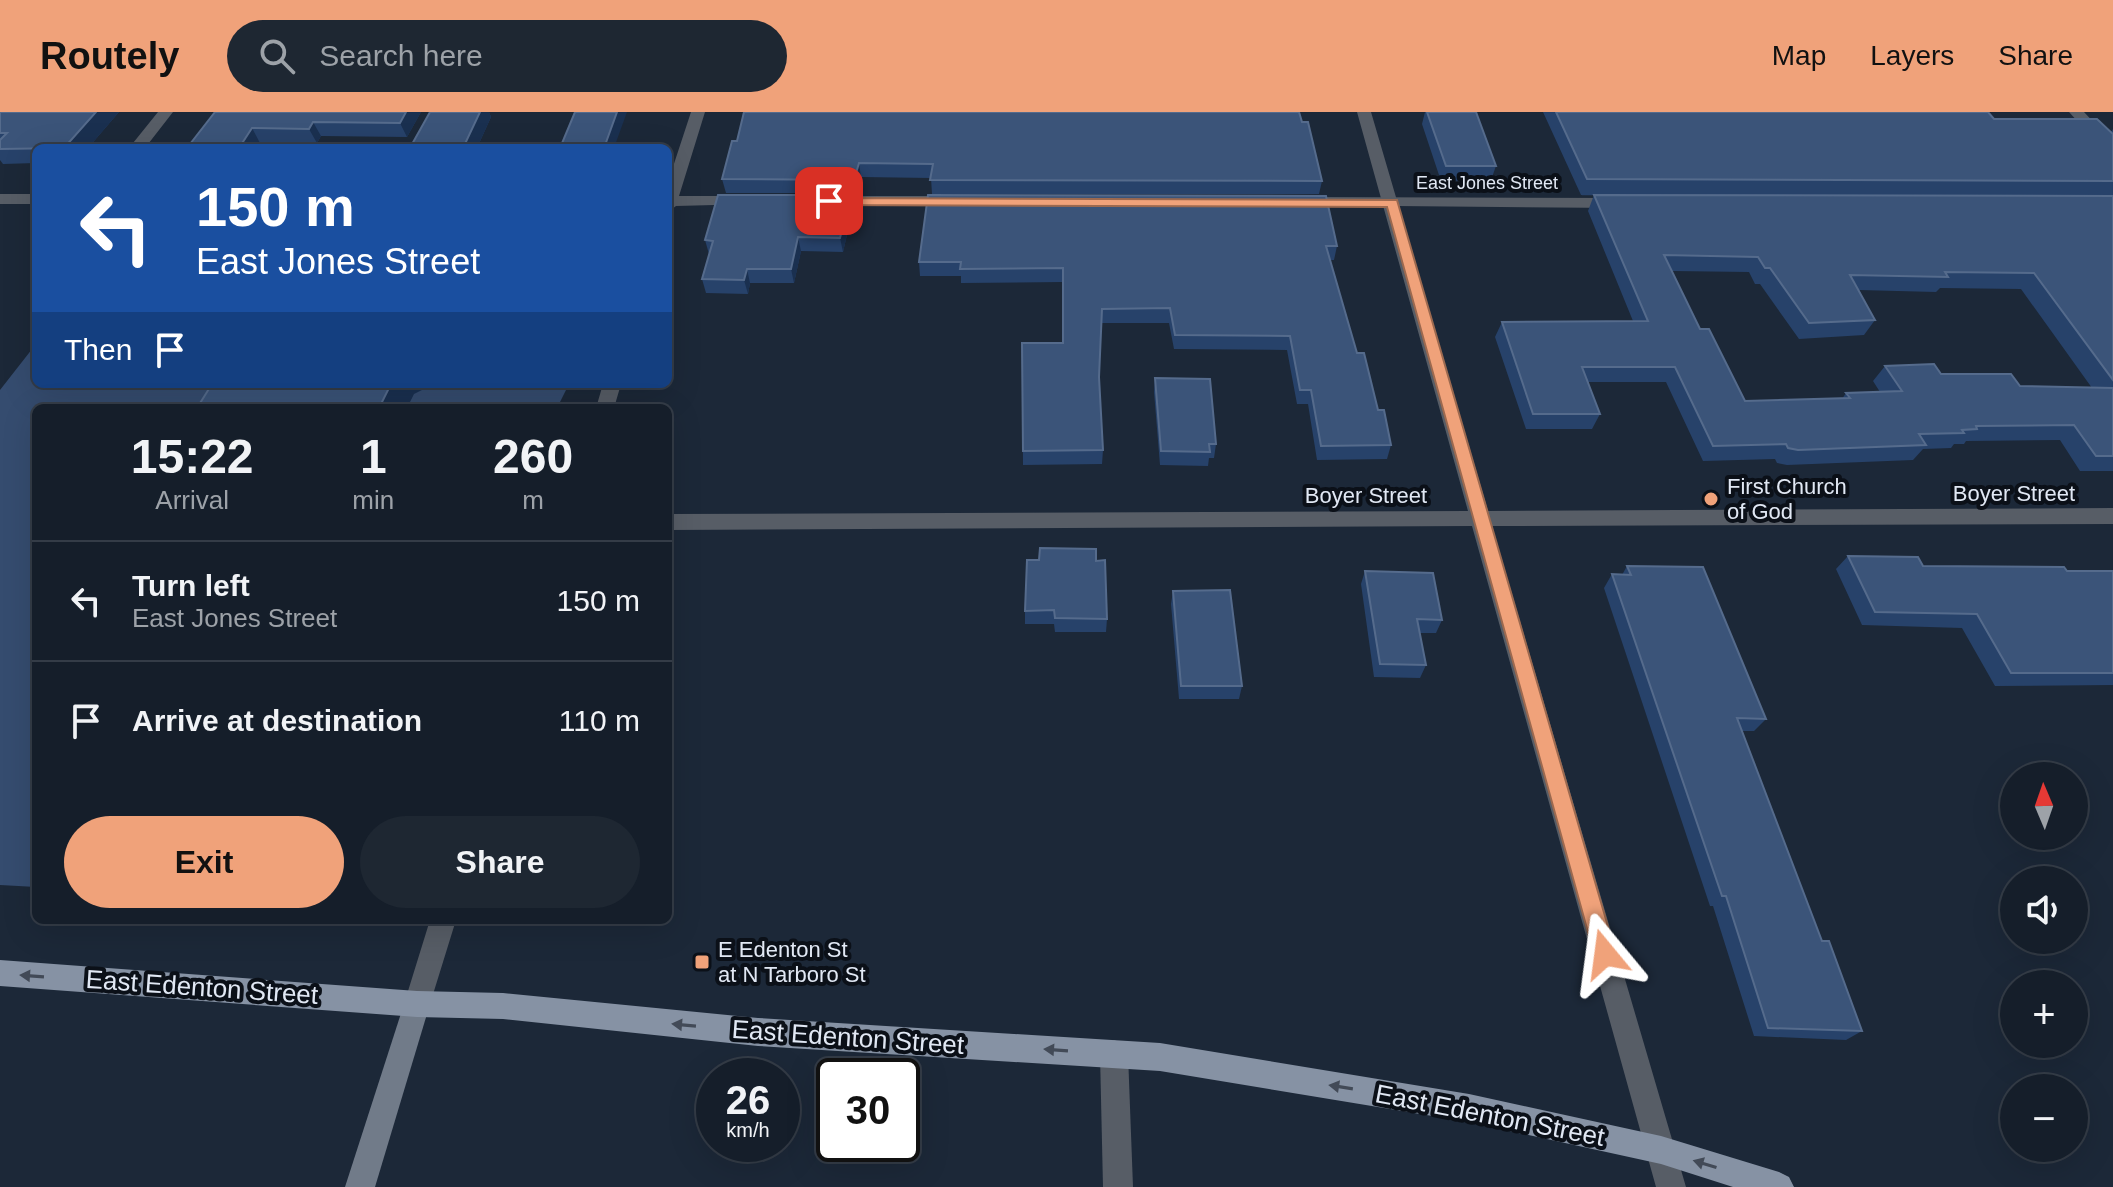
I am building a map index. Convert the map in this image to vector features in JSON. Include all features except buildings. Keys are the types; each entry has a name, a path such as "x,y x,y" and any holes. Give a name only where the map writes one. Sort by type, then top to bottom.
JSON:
{"main road":[{"name":"East Edenton Street","path":"0,973 417,1004 503,1006 758,1032 1160,1057 1469,1108 1661,1150 1779,1187"},
{"path":"360,1187 417,1004"}],"street":[{"path":"140,144 166,112"},
{"path":"672,194 698,112"},
{"path":"1364,112 1671,1187"},
{"path":"2076,112 2113,152"},
{"path":"0,199 32,199"},
{"path":"672,203 766,201"},
{"path":"798,201 970,201"},
{"name":"East Jones Street","path":"1283,202 1640,203"},
{"name":"Boyer Street","path":"672,522 2113,516"},
{"path":"417,1004 442,924"},
{"path":"1114,1054 1118,1187"}],"shaded area":[{"path":"32,349 32,388 567,388 559,404 32,404 32,887 0,885 0,390"}],"place":[{"name":"First Church of God","path":"1711,499"},
{"name":"E Edenton St at N Tarboro St","path":"702,962"}],"route":[{"path":"829,201 1392,203 1605,954"}]}
